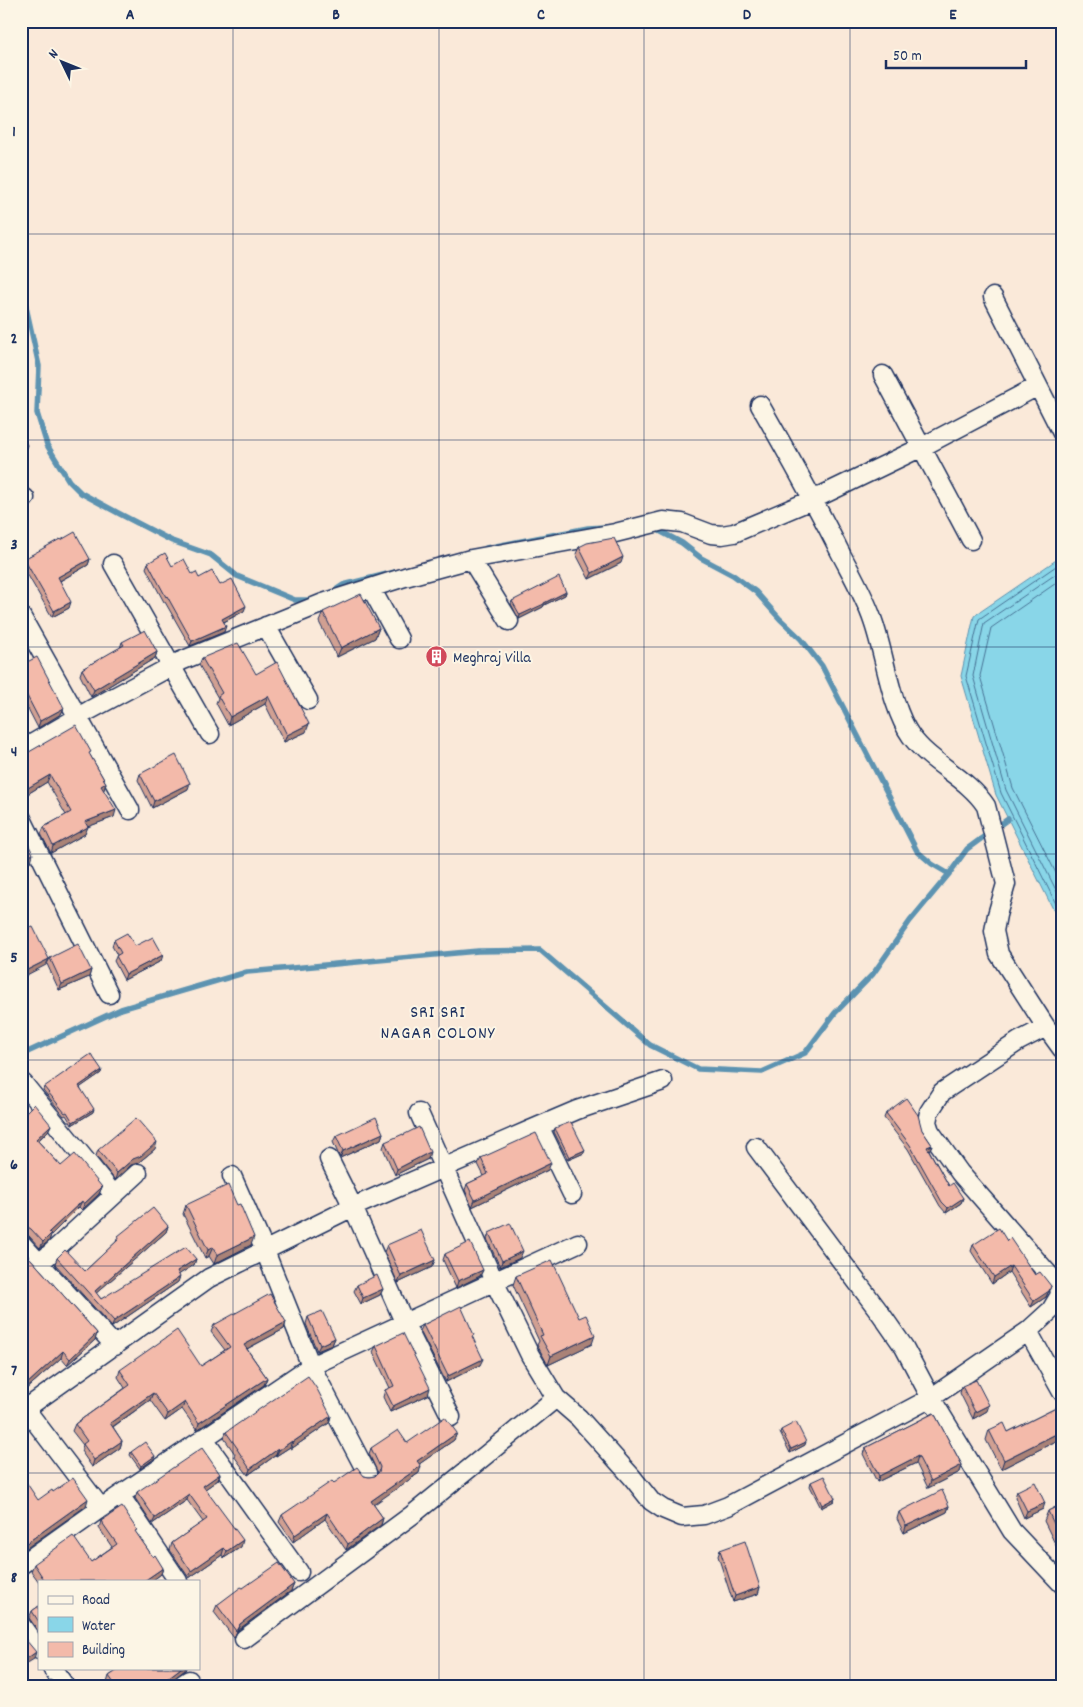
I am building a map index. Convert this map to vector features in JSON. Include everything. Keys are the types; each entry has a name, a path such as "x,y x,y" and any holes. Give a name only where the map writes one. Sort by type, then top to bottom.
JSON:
{"street":[{"path":"993,297 1062,432"},
{"path":"883,375 972,540"},
{"path":"21,750 78,716 171,667 323,603 471,559 614,533 663,521 682,523 711,534 734,533 814,500 922,447 1038,386"},
{"path":"760,405 814,500 859,588 873,621 899,714 911,736 929,756 979,795 986,806 1006,884 994,931 999,954 1062,1049"},
{"path":"471,559 509,621"},
{"path":"113,564 210,734"},
{"path":"371,588 399,639"},
{"path":"21,616 130,810"},
{"path":"266,626 308,700"},
{"path":"21,817 108,994"},
{"path":"419,1113 494,1281 530,1355 556,1398 579,1418 632,1477 651,1502 682,1517 696,1517 728,1506 931,1398 1028,1330 1051,1310 1060,1295 1059,1286 960,1173 930,1131 928,1122 929,1112 942,1092 1019,1042 1046,1027"},
{"path":"101,1508 23,1408 115,1346 209,1278 353,1207 539,1126 577,1110 663,1081"},
{"path":"23,1083 114,1195"},
{"path":"539,1126 572,1194"},
{"path":"756,1148 904,1347 931,1398 1012,1531 1062,1584"},
{"path":"329,1159 353,1207 405,1324 451,1417"},
{"path":"40,1263 138,1173"},
{"path":"232,1176 312,1366 367,1473"},
{"path":"21,1243 115,1346"},
{"path":"21,1564 203,1438 312,1366 578,1243"},
{"path":"1028,1330 1062,1392"},
{"path":"244,1639 412,1515 556,1398"},
{"path":"203,1438 299,1572"},
{"path":"120,1495 170,1578"},
{"path":"21,1625 38,1649"},
{"path":"53,1670 65,1686"}],"water":[{"path":"1062,556 1062,927 996,795 961,676 974,616"}],"building":[{"path":"21,434 27,445 21,449"},
{"path":"75,532 90,559 58,577 71,602 54,611 24,559"},
{"path":"614,538 623,557 592,573 579,547 587,543"},
{"path":"165,553 172,566 184,559 192,574 196,572 199,578 212,571 220,585 232,579 246,606 222,619 226,626 192,641 148,563"},
{"path":"559,577 566,592 520,615 512,601"},
{"path":"361,594 379,628 341,648 323,612"},
{"path":"145,630 157,652 94,690 82,669 124,645 122,642"},
{"path":"238,643 256,674 277,662 309,724 287,735 268,696 230,717 218,696 222,693 202,658"},
{"path":"37,657 64,708 40,721 25,692 21,694 21,665"},
{"path":"76,725 106,783 101,786 116,810 85,822 88,827 53,846 44,827 71,812 50,775 21,792 21,754 29,752"},
{"path":"176,755 190,783 154,801 140,774"},
{"path":"21,829 33,854 21,860"},
{"path":"21,917 27,929 33,927 49,959 21,973"},
{"path":"127,933 135,946 153,937 163,955 126,974 116,956 121,953 114,940"},
{"path":"78,944 91,970 62,984 50,958"},
{"path":"91,1054 102,1070 79,1086 94,1109 73,1122 67,1112 65,1113 44,1087"},
{"path":"906,1098 918,1115 922,1130 932,1145 927,1147 949,1186 953,1183 963,1198 948,1208 942,1202 910,1145 886,1113"},
{"path":"34,1104 51,1125 36,1139 61,1166 75,1154 102,1187 84,1204 82,1201 49,1232 51,1234 43,1242 31,1229 21,1226 21,1117"},
{"path":"376,1117 383,1133 343,1151 336,1136"},
{"path":"136,1118 157,1142 117,1173 98,1150"},
{"path":"571,1122 585,1150 569,1157 555,1128"},
{"path":"419,1127 430,1152 397,1169 385,1142"},
{"path":"536,1133 551,1163 475,1200 467,1184 488,1174 481,1158"},
{"path":"228,1185 237,1205 240,1204 254,1237 217,1255 213,1247 208,1250 186,1205"},
{"path":"153,1208 168,1226 95,1291 101,1299 186,1247 196,1259 177,1271 180,1277 114,1321 57,1258 65,1250 85,1271 119,1239 118,1236"},
{"path":"510,1223 523,1251 502,1261 489,1233"},
{"path":"999,1228 1007,1241 1010,1238 1035,1275 1040,1272 1051,1286 1049,1291 1034,1301 1011,1266 994,1277 973,1245"},
{"path":"421,1230 435,1260 401,1276 387,1245"},
{"path":"470,1242 483,1270 458,1281 445,1254"},
{"path":"21,1248 97,1333 70,1359 63,1351 27,1384 21,1378"},
{"path":"552,1260 579,1318 586,1315 595,1335 551,1356 540,1336 543,1335 516,1276"},
{"path":"377,1275 383,1289 363,1298 357,1285"},
{"path":"270,1294 286,1322 244,1345 267,1378 199,1423 185,1402 168,1414 153,1393 110,1423 122,1441 94,1460 83,1444 87,1441 75,1424 130,1385 120,1370 177,1330 201,1366 230,1347 214,1325"},
{"path":"461,1306 483,1359 448,1376 423,1325"},
{"path":"322,1311 335,1338 320,1345 308,1317"},
{"path":"403,1333 430,1388 393,1406 385,1390 394,1386 376,1346"},
{"path":"308,1376 331,1416 250,1469 226,1432"},
{"path":"976,1380 989,1405 975,1412 962,1386"},
{"path":"1062,1405 1062,1431 1004,1460 989,1430 1004,1423 1008,1432"},
{"path":"934,1413 962,1465 931,1481 918,1456 879,1476 865,1448"},
{"path":"445,1417 457,1433 417,1461 421,1466 371,1501 383,1518 348,1544 327,1513 295,1535 282,1515 332,1481 334,1483 357,1467 364,1476 375,1476 379,1472 380,1467 371,1448 398,1430 407,1443"},
{"path":"796,1422 806,1442 791,1449 781,1430"},
{"path":"145,1442 155,1456 141,1466 131,1452"},
{"path":"202,1448 220,1474 203,1486 243,1540 227,1551 224,1548 191,1571 172,1543 207,1519 189,1494 155,1518 137,1492"},
{"path":"824,1476 835,1498 822,1505 811,1482"},
{"path":"73,1478 88,1499 21,1547 21,1485 26,1482 38,1500"},
{"path":"1035,1482 1045,1503 1027,1511 1017,1491"},
{"path":"942,1490 949,1506 906,1526 899,1512"},
{"path":"1062,1504 1062,1541 1048,1511"},
{"path":"122,1507 137,1530 135,1531 163,1568 145,1580 44,1580 34,1564 73,1536 91,1562 117,1544 101,1521"},
{"path":"745,1541 760,1587 735,1596 720,1550"},
{"path":"279,1563 294,1584 240,1624 236,1631 217,1605"},
{"path":"38,1607 38,1620 32,1611"},
{"path":"21,1634 36,1652 21,1663"},
{"path":"118,1670 178,1670 157,1686 116,1686 109,1676"},
{"path":"51,1680 55,1686 42,1686"}],"waterway":[{"path":"21,284 39,366 37,413 47,445 69,481 81,493 120,514 172,541 211,555 237,576 295,600 314,600"},
{"path":"486,548 588,528 605,527"},
{"path":"654,528 682,543 701,558 733,575 756,592 801,639 822,666 917,851 932,864 949,874 967,849 1008,819"},
{"path":"331,593 343,585 395,572"},
{"path":"21,1055 121,1009 247,972 478,951 540,950 650,1045 698,1069 762,1072 805,1053 835,1013 873,974 910,921 949,874"}],"place":[{"name":"Meghraj Villa","path":"437,656"}],"district":[{"name":"SRI SRI NAGAR COLONY","path":"438,1021"}]}
